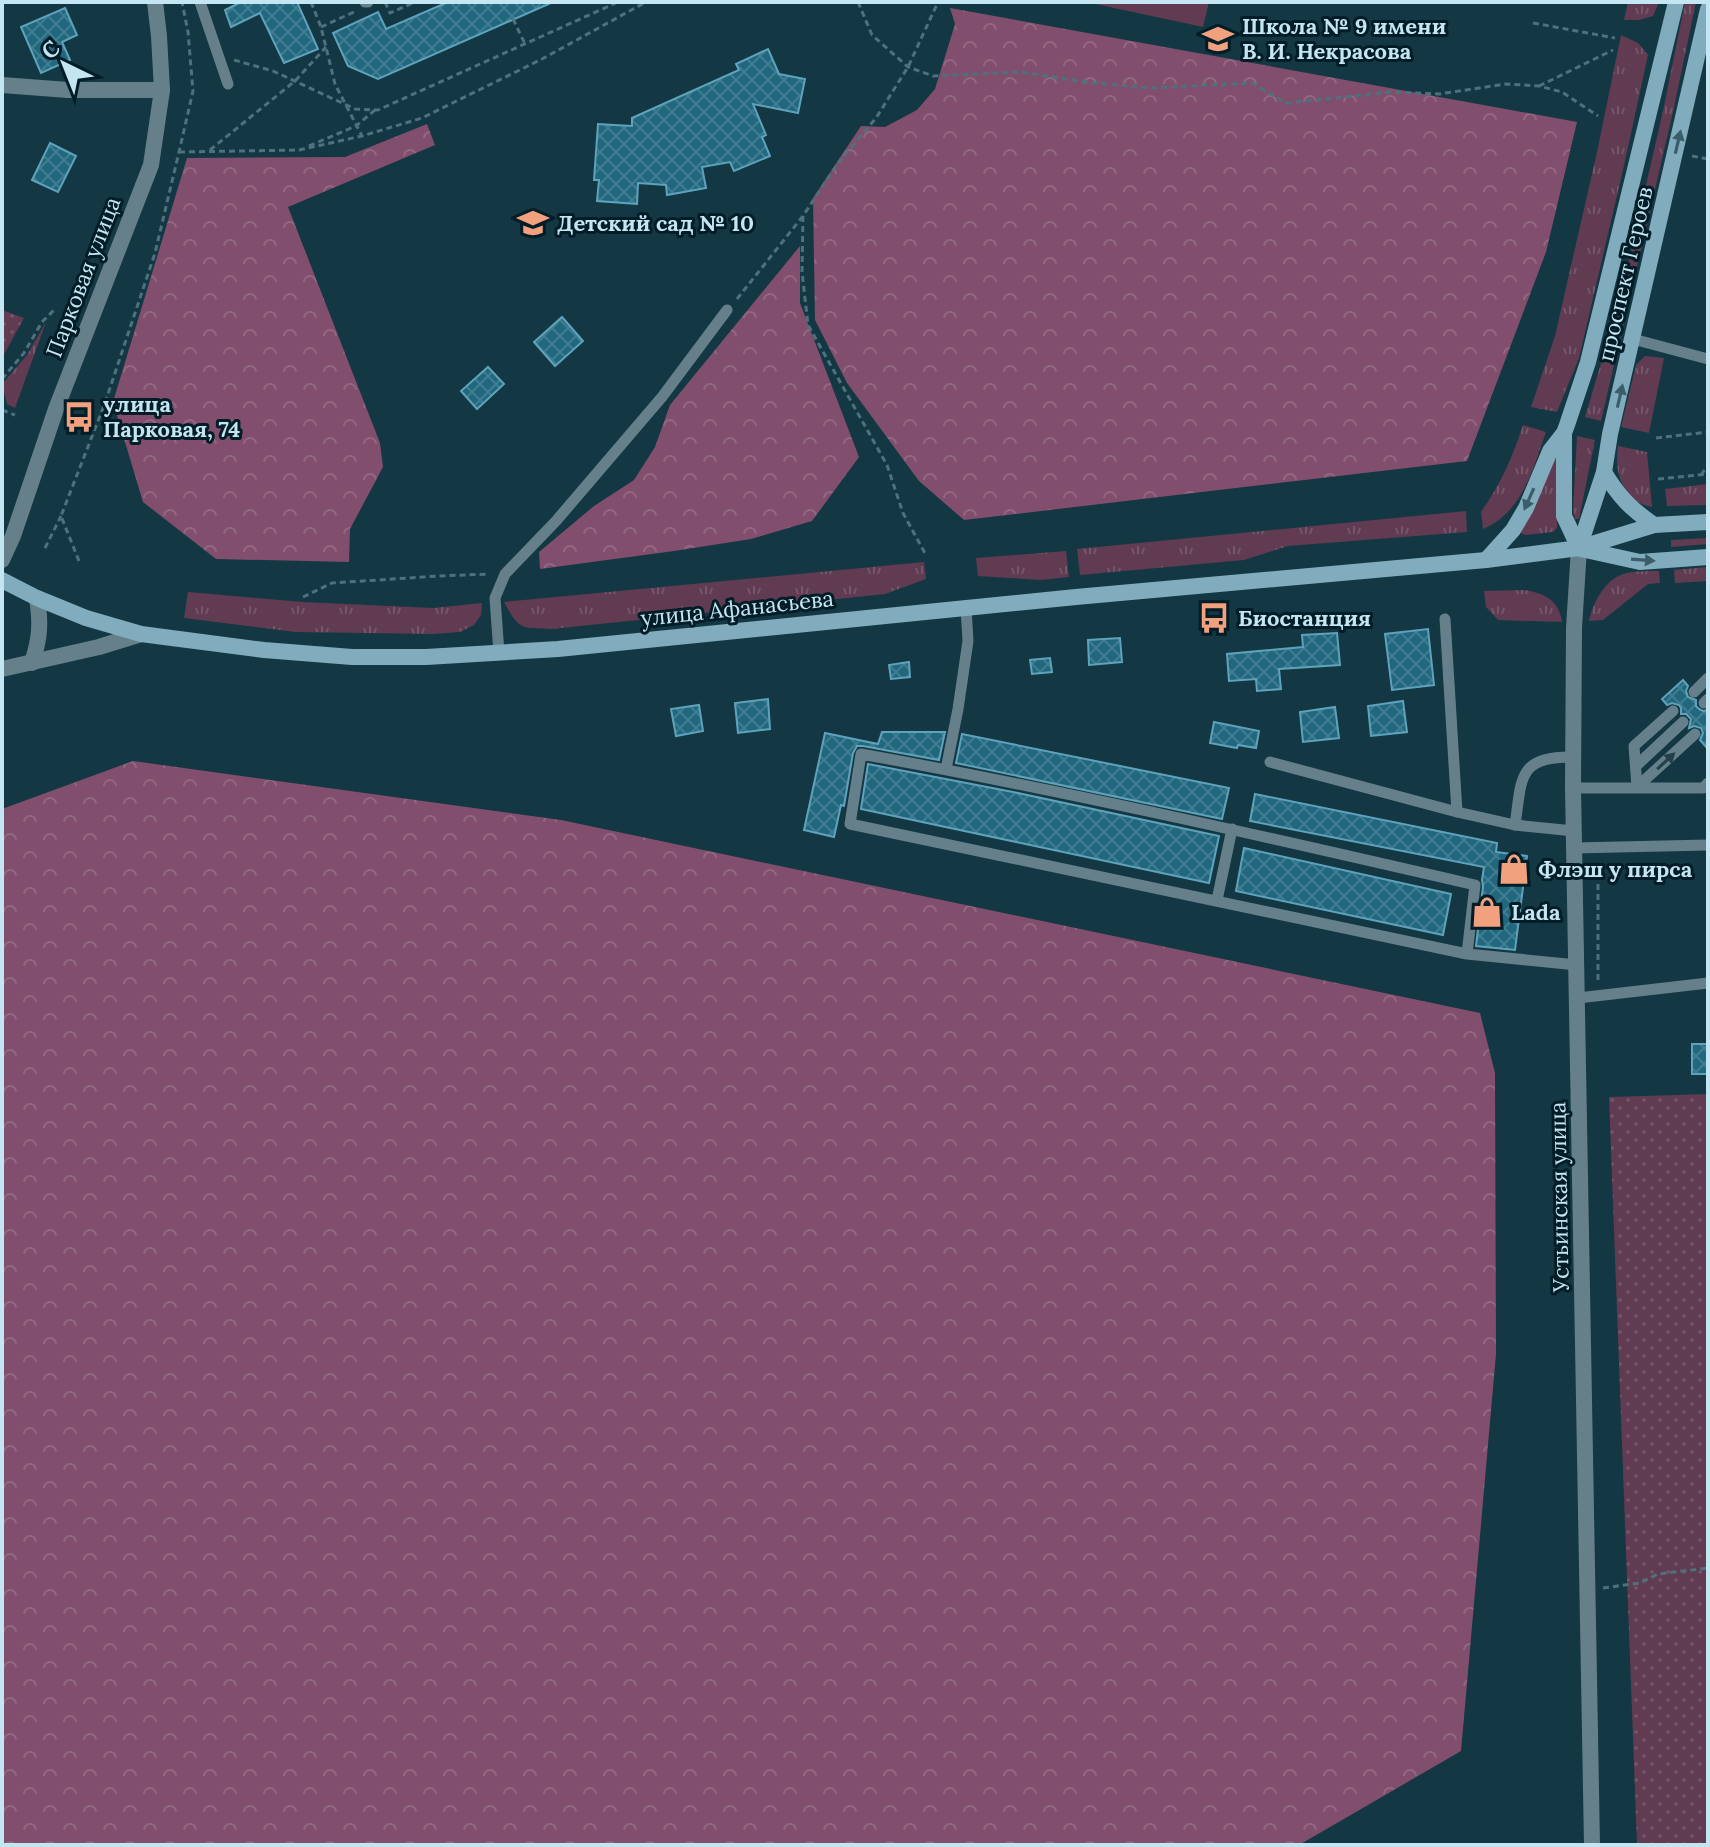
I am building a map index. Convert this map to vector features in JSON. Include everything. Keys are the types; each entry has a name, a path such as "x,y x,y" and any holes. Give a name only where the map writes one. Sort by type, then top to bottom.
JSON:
{"main road":[{"name":"проспект Героев","path":"1564,433 1588,362 1676,2"},
{"name":"проспект Героев","path":"1579,548 1604,472 1633,339 1701,74 1708,9"},
{"path":"1564,433 1564,516 1579,548"},
{"path":"1486,560 1513,530 1526,508 1550,451 1564,433"},
{"path":"1604,472 1617,494 1654,525"},
{"path":"1579,548 1654,525 1708,522"},
{"path":"1579,548 1640,562 1708,557"},
{"name":"улица Афанасьева","path":"2,580 86,618 141,634 264,650 352,657 426,657 558,649 1486,560 1579,548"}],"street":[{"name":"Парковая улица","path":"2,560 61,395 151,165 162,90 155,2"},
{"path":"2,85 68,90 162,90"},
{"name":"Устьинская улица","path":"1579,548 1574,628 1573,788 1592,1845"},
{"path":"32,663 41,624 37,598"},
{"path":"2,669 141,634"}],"lane":[{"path":"200,2 228,84"},
{"path":"499,653 495,598 505,574 556,521 662,397 727,310"},
{"path":"1633,339 1708,359"},
{"path":"946,769 968,641 966,608"},
{"path":"1445,619 1457,812"},
{"path":"1694,692 1708,678"},
{"path":"1637,787 1634,746 1673,711"},
{"path":"1636,766 1683,722"},
{"path":"1637,787 1695,734"},
{"path":"1467,954 1475,885 1232,829 861,754 850,824 1467,954 1577,965"},
{"path":"1515,825 1523,776 1536,762 1574,757"},
{"path":"1270,762 1598,847 1708,845"},
{"path":"1573,788 1703,788 1708,783"},
{"path":"1217,900 1232,829"},
{"path":"1578,998 1708,983"}],"path":[{"path":"45,548 61,516 105,403 155,253 193,91 182,2"},
{"path":"311,2 321,27 335,84 362,136"},
{"path":"385,2 390,13 415,2"},
{"path":"299,150 356,126 375,110 618,2"},
{"path":"179,152 299,150 422,118 542,59 646,2"},
{"path":"858,2 872,35 908,67 933,76 1020,72 1150,88 1252,83 1286,103 1391,92 1439,94 1506,84 1539,86 1562,92 1598,116"},
{"path":"727,310 803,216 838,163 876,118 908,67 938,2"},
{"path":"321,27 365,4"},
{"path":"513,19 525,44"},
{"path":"1533,23 1615,38"},
{"path":"208,152 295,81 326,47"},
{"path":"1539,86 1613,50"},
{"path":"232,59 273,71 355,109 375,110"},
{"path":"803,216 802,272 808,325 887,465 903,513 926,555"},
{"path":"2,379 54,310"},
{"path":"2,410 15,415"},
{"path":"1656,438 1708,432"},
{"path":"1701,475 1708,465"},
{"path":"1658,479 1708,474"},
{"path":"61,516 79,561"},
{"path":"303,597 332,583 505,574"},
{"path":"1598,847 1598,997"},
{"path":"1587,1590 1640,1583 1658,1574 1708,1568"}],"green space":[{"path":"1086,2 1209,2 1203,27"},
{"path":"1628,2 1659,2 1653,16 1624,20"},
{"path":"1685,2 1696,2 1601,421 1585,417 1619,303"},
{"path":"950,8 1577,122 1546,252 1467,461 964,520 919,481 847,383 815,320 813,198 861,126 885,127 917,110 935,89 955,24"},
{"path":"1621,35 1638,43 1648,55 1579,358 1557,412 1531,407 1555,336"},
{"path":"427,124 435,145 288,207 380,443 383,467 350,529 349,562 216,559 143,502 113,402 187,158 345,157"},
{"path":"800,246 800,303 859,457 812,521 751,539 540,569 539,552 594,506 634,480 655,447 670,405"},
{"path":"2,310 24,318 2,358"},
{"path":"46,322 15,408 7,404 2,384 27,355"},
{"path":"1645,356 1664,358 1649,433 1621,427 1636,365"},
{"path":"1523,425 1546,432 1536,461 1517,501 1496,522 1483,529 1481,512 1505,470"},
{"path":"1577,436 1595,440 1579,519 1575,519 1573,510"},
{"path":"1558,446 1557,528 1553,532 1525,535 1519,532"},
{"path":"1618,446 1647,452 1652,507 1633,499 1622,484 1617,466"},
{"path":"1708,484 1708,505 1667,506 1665,489"},
{"path":"1466,511 1467,532 1288,546 1244,560 1080,575 1077,549"},
{"path":"1708,538 1708,544 1671,547 1671,540"},
{"path":"1066,551 1069,577 1041,580 978,576 976,558"},
{"path":"924,562 926,579 885,594 552,629 522,626 504,602"},
{"path":"1708,567 1708,581 1675,583 1674,570"},
{"path":"1659,571 1660,583 1648,584 1603,620 1589,621 1597,599 1607,585 1620,575"},
{"path":"1524,590 1538,593 1554,603 1562,622 1498,620 1486,607 1484,591"},
{"path":"188,592 303,602 433,608 482,603 481,615 474,625 460,632 295,632 184,618"},
{"path":"133,761 561,820 1480,1013 1495,1073 1496,1354 1461,1751 1299,1845 2,1845 2,809"},
{"path":"1708,1094 1708,1845 1637,1845 1609,1097"}],"building":[{"path":"241,2 297,2 318,49 284,63 260,13 231,27 225,10"},
{"path":"448,2 553,2 378,79 348,66 333,33 378,12 386,29"},
{"path":"65,8 77,35 62,42 70,60 41,73 21,27"},
{"path":"768,49 779,74 805,79 798,113 753,104 766,135 762,137 770,156 734,171 730,162 702,167 706,188 667,195 666,185 638,183 637,204 597,201 599,180 594,180 598,124 632,126 632,118 739,70 736,64"},
{"path":"50,143 76,156 58,192 32,180"},
{"path":"562,317 583,341 555,366 534,342"},
{"path":"488,367 504,384 477,409 461,391"},
{"path":"1428,629 1434,685 1392,690 1385,634"},
{"path":"1337,633 1340,665 1279,669 1281,689 1257,691 1256,679 1229,681 1227,654 1303,647 1302,635"},
{"path":"1120,638 1122,662 1089,665 1088,640"},
{"path":"1050,658 1052,672 1032,674 1030,660"},
{"path":"909,662 910,677 891,679 889,665"},
{"path":"1683,680 1688,686 1688,697 1696,700 1699,709 1708,710 1708,749 1700,740 1703,733 1701,728 1689,728 1691,719 1681,714 1679,705 1667,705 1662,699"},
{"path":"768,699 770,729 738,733 735,703"},
{"path":"1403,701 1407,732 1371,736 1368,706"},
{"path":"699,705 703,731 676,736 671,709"},
{"path":"1335,707 1339,738 1303,742 1300,712"},
{"path":"1214,722 1259,731 1256,748 1210,743"},
{"path":"882,732 945,732 939,760 857,746 834,837 804,830 825,733 878,744"},
{"path":"962,734 1229,788 1222,819 956,763"},
{"path":"868,764 1219,836 1209,883 861,809"},
{"path":"1255,794 1497,843 1496,852 1527,856 1515,950 1476,946 1484,867 1250,821"},
{"path":"1244,848 1451,894 1443,935 1236,891"},
{"path":"1692,1044 1708,1044 1708,1074 1692,1074"}],"place":[{"name":"Школа № 9 имени В. И. Некрасова","path":"1218,39"},
{"name":"Детский сад № 10","path":"533,223"},
{"name":"улица Парковая, 74","path":"79,417"},
{"name":"Биостанция","path":"1214,618"},
{"name":"Флэш у пирса","path":"1514,869"},
{"name":"Lada","path":"1487,912"}]}
